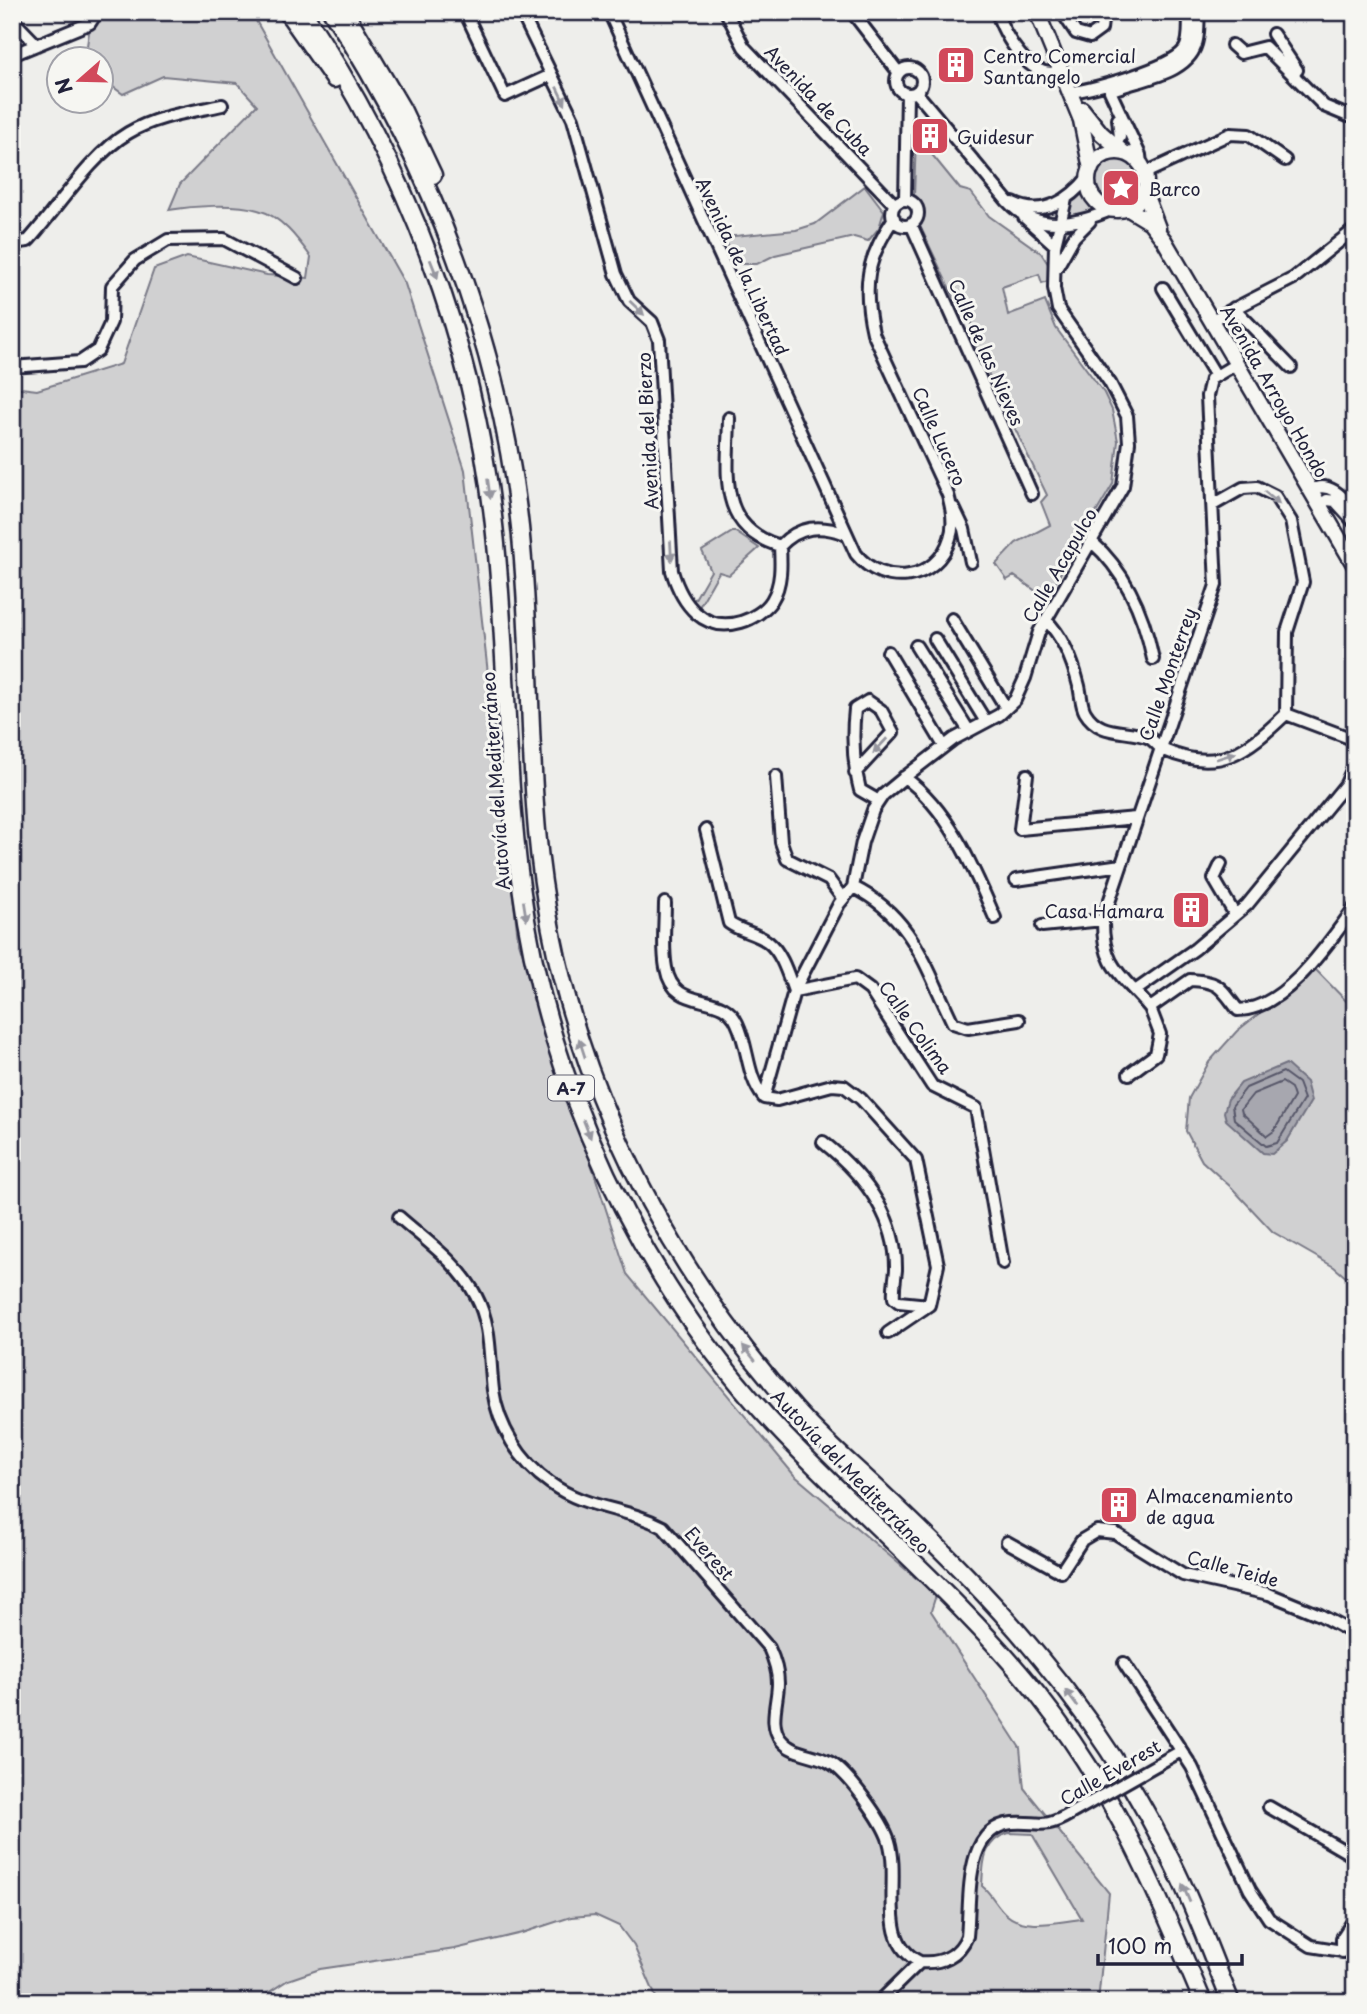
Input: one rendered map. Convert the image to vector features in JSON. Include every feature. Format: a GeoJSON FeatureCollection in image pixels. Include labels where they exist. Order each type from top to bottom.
{"type":"FeatureCollection","features":[{"type":"Feature","properties":{"kind":"highway"},"geometry":{"type":"LineString","coordinates":[[288,12],[334,79],[419,232]]}},
{"type":"Feature","properties":{"kind":"highway","name":"Autovía del Mediterráneo"},"geometry":{"type":"LineString","coordinates":[[303,12],[360,107],[419,232],[444,291],[460,346],[485,457],[502,611],[513,814],[531,951],[566,1076],[590,1136],[639,1241],[695,1328],[781,1432],[1007,1659],[1086,1760],[1120,1816],[1150,1874],[1203,2002]]}},
{"type":"Feature","properties":{"kind":"highway","name":"Autovía del Mediterráneo"},"geometry":{"type":"LineString","coordinates":[[332,12],[362,60],[418,166],[443,222],[477,318],[511,460],[520,527],[528,634],[533,775],[544,890],[561,972],[579,1038],[610,1121],[661,1224],[727,1325],[797,1412],[911,1520],[1005,1616],[1045,1663],[1112,1756],[1141,1802],[1177,1870],[1231,2002]]}},
{"type":"Feature","properties":{"kind":"highway"},"geometry":{"type":"LineString","coordinates":[[345,12],[402,109],[429,166],[457,238],[477,318]]}},
{"type":"Feature","properties":{"kind":"main road"},"geometry":{"type":"LineString","coordinates":[[1037,12],[1071,92],[1101,133],[1117,150],[1143,169],[1144,191],[1138,201],[1120,209],[1094,198],[1088,145],[1071,92]]}},
{"type":"Feature","properties":{"kind":"main road"},"geometry":{"type":"LineString","coordinates":[[1090,173],[1102,156],[1117,150]]}},
{"type":"Feature","properties":{"kind":"main road","name":"Avenida Arroyo Hondo"},"geometry":{"type":"LineString","coordinates":[[1144,191],[1161,235]]}},
{"type":"Feature","properties":{"kind":"main road","name":"Avenida Arroyo Hondo"},"geometry":{"type":"LineString","coordinates":[[1120,209],[1150,222],[1161,235],[1355,566]]}},
{"type":"Feature","properties":{"kind":"street"},"geometry":{"type":"LineString","coordinates":[[12,55],[90,23],[97,12]]}},
{"type":"Feature","properties":{"kind":"street"},"geometry":{"type":"LineString","coordinates":[[466,12],[505,96],[551,75]]}},
{"type":"Feature","properties":{"kind":"street","name":"Avenida del Bierzo"},"geometry":{"type":"LineString","coordinates":[[522,12],[573,119],[616,274],[629,301],[652,322],[659,340],[672,571],[678,591],[702,620],[715,625],[745,621],[771,601],[781,567],[779,547]]}},
{"type":"Feature","properties":{"kind":"street","name":"Avenida de la Libertad"},"geometry":{"type":"LineString","coordinates":[[609,12],[846,534]]}},
{"type":"Feature","properties":{"kind":"street","name":"Avenida de Cuba"},"geometry":{"type":"LineString","coordinates":[[726,12],[744,47],[900,202]]}},
{"type":"Feature","properties":{"kind":"street"},"geometry":{"type":"LineString","coordinates":[[852,12],[899,72],[897,88],[912,93],[1002,193],[1055,245]]}},
{"type":"Feature","properties":{"kind":"street"},"geometry":{"type":"LineString","coordinates":[[997,12],[1009,38],[1025,59],[1040,71],[1060,71]]}},
{"type":"Feature","properties":{"kind":"street"},"geometry":{"type":"LineString","coordinates":[[1062,12],[1076,33],[1090,37],[1101,29],[1103,12]]}},
{"type":"Feature","properties":{"kind":"street"},"geometry":{"type":"LineString","coordinates":[[1071,92],[1102,88],[1167,63],[1185,50],[1189,12]]}},
{"type":"Feature","properties":{"kind":"street"},"geometry":{"type":"LineString","coordinates":[[1199,12],[1197,43],[1186,59],[1168,71],[1121,87],[1110,94],[1140,155],[1143,169],[1230,134],[1249,135],[1285,160]]}},
{"type":"Feature","properties":{"kind":"street"},"geometry":{"type":"LineString","coordinates":[[12,19],[37,45]]}},
{"type":"Feature","properties":{"kind":"street"},"geometry":{"type":"LineString","coordinates":[[1273,34],[1284,55],[1324,106]]}},
{"type":"Feature","properties":{"kind":"street"},"geometry":{"type":"LineString","coordinates":[[1232,45],[1241,53],[1265,47],[1324,106],[1348,116],[1355,113]]}},
{"type":"Feature","properties":{"kind":"street"},"geometry":{"type":"LineString","coordinates":[[899,72],[908,68],[918,71],[922,82],[912,93],[900,202],[894,218],[902,225],[911,224],[917,218],[918,209],[913,202],[900,202]]}},
{"type":"Feature","properties":{"kind":"street"},"geometry":{"type":"LineString","coordinates":[[1102,88],[1121,126],[1117,150]]}},
{"type":"Feature","properties":{"kind":"street"},"geometry":{"type":"LineString","coordinates":[[12,243],[28,241],[102,153],[128,133],[160,118],[222,105]]}},
{"type":"Feature","properties":{"kind":"street"},"geometry":{"type":"LineString","coordinates":[[1002,193],[1015,204],[1030,209],[1045,208],[1066,199],[1090,173]]}},
{"type":"Feature","properties":{"kind":"street","name":"Calle Acapulco"},"geometry":{"type":"LineString","coordinates":[[764,1098],[794,991],[843,899],[853,887],[862,842],[879,801],[904,777],[944,746],[986,722],[1015,699],[1025,678],[1039,632],[1123,486],[1129,442],[1127,416],[1110,383],[1058,309],[1054,288],[1055,245],[1066,199]]}},
{"type":"Feature","properties":{"kind":"street"},"geometry":{"type":"LineString","coordinates":[[1023,214],[1059,223],[1091,220],[1120,209]]}},
{"type":"Feature","properties":{"kind":"street","name":"Calle Lucero"},"geometry":{"type":"LineString","coordinates":[[846,534],[866,566],[893,578],[919,573],[939,559],[951,536],[953,522],[948,495],[873,333],[870,317],[869,281],[872,252],[894,218]]}},
{"type":"Feature","properties":{"kind":"street"},"geometry":{"type":"LineString","coordinates":[[1056,270],[1074,237],[1091,220]]}},
{"type":"Feature","properties":{"kind":"street","name":"Calle de las Nieves"},"geometry":{"type":"LineString","coordinates":[[911,224],[1032,494]]}},
{"type":"Feature","properties":{"kind":"street"},"geometry":{"type":"LineString","coordinates":[[1212,320],[1294,278],[1355,229]]}},
{"type":"Feature","properties":{"kind":"street"},"geometry":{"type":"LineString","coordinates":[[12,367],[80,362],[98,350],[111,322],[112,286],[135,261],[168,240],[223,239],[297,278]]}},
{"type":"Feature","properties":{"kind":"street"},"geometry":{"type":"LineString","coordinates":[[1163,288],[1216,376],[1236,364]]}},
{"type":"Feature","properties":{"kind":"street"},"geometry":{"type":"LineString","coordinates":[[1234,308],[1291,367]]}},
{"type":"Feature","properties":{"kind":"street","name":"Calle Monterrey"},"geometry":{"type":"LineString","coordinates":[[1150,1008],[1109,964],[1102,944],[1102,920],[1216,585],[1207,396],[1211,379],[1216,376]]}},
{"type":"Feature","properties":{"kind":"street"},"geometry":{"type":"LineString","coordinates":[[729,418],[730,494],[736,518],[760,540],[779,547],[796,531],[831,528],[846,534]]}},
{"type":"Feature","properties":{"kind":"street"},"geometry":{"type":"LineString","coordinates":[[1310,491],[1317,486],[1328,487],[1355,511]]}},
{"type":"Feature","properties":{"kind":"street"},"geometry":{"type":"LineString","coordinates":[[1046,620],[1055,628],[1073,661],[1084,711],[1096,724],[1108,731],[1150,738],[1161,749],[1202,763],[1228,757],[1256,743],[1286,714],[1287,632],[1303,582],[1291,521],[1275,496],[1257,487],[1244,488],[1213,505]]}},
{"type":"Feature","properties":{"kind":"street"},"geometry":{"type":"LineString","coordinates":[[948,495],[964,529],[971,562]]}},
{"type":"Feature","properties":{"kind":"street"},"geometry":{"type":"LineString","coordinates":[[1319,506],[1327,500],[1335,501],[1355,523]]}},
{"type":"Feature","properties":{"kind":"street"},"geometry":{"type":"LineString","coordinates":[[1092,542],[1110,558],[1125,583],[1146,628],[1153,659]]}},
{"type":"Feature","properties":{"kind":"street"},"geometry":{"type":"LineString","coordinates":[[952,620],[1006,708]]}},
{"type":"Feature","properties":{"kind":"street"},"geometry":{"type":"LineString","coordinates":[[935,639],[986,722]]}},
{"type":"Feature","properties":{"kind":"street"},"geometry":{"type":"LineString","coordinates":[[916,646],[969,731]]}},
{"type":"Feature","properties":{"kind":"street"},"geometry":{"type":"LineString","coordinates":[[888,652],[944,746]]}},
{"type":"Feature","properties":{"kind":"street"},"geometry":{"type":"LineString","coordinates":[[855,773],[893,732],[881,710],[868,701],[859,703],[855,709],[852,732],[855,773],[860,790],[879,801]]}},
{"type":"Feature","properties":{"kind":"street"},"geometry":{"type":"LineString","coordinates":[[1286,714],[1355,740]]}},
{"type":"Feature","properties":{"kind":"street"},"geometry":{"type":"LineString","coordinates":[[1135,991],[1195,949],[1234,913],[1247,905],[1346,784],[1355,763]]}},
{"type":"Feature","properties":{"kind":"street"},"geometry":{"type":"LineString","coordinates":[[1027,775],[1020,829],[1136,818]]}},
{"type":"Feature","properties":{"kind":"street"},"geometry":{"type":"LineString","coordinates":[[776,776],[781,842],[787,859],[829,880],[843,899]]}},
{"type":"Feature","properties":{"kind":"street"},"geometry":{"type":"LineString","coordinates":[[904,777],[920,788],[936,808],[980,883],[995,918]]}},
{"type":"Feature","properties":{"kind":"street"},"geometry":{"type":"LineString","coordinates":[[706,830],[729,923],[740,931],[769,942],[782,960],[794,991]]}},
{"type":"Feature","properties":{"kind":"street"},"geometry":{"type":"LineString","coordinates":[[1221,864],[1214,879],[1234,913]]}},
{"type":"Feature","properties":{"kind":"street"},"geometry":{"type":"LineString","coordinates":[[1016,880],[1121,865]]}},
{"type":"Feature","properties":{"kind":"street"},"geometry":{"type":"LineString","coordinates":[[853,887],[887,906],[904,924],[953,1023],[968,1028],[1019,1020]]}},
{"type":"Feature","properties":{"kind":"street"},"geometry":{"type":"LineString","coordinates":[[665,903],[666,968],[672,985],[683,997],[718,1004],[737,1022],[752,1082],[764,1098],[777,1100],[832,1085],[844,1086],[861,1099],[916,1160],[938,1265],[929,1305],[888,1333]]}},
{"type":"Feature","properties":{"kind":"street"},"geometry":{"type":"LineString","coordinates":[[1129,1074],[1156,1054],[1160,1034],[1150,1008],[1190,980],[1214,983],[1225,990],[1238,1010],[1258,1006],[1300,977],[1322,954],[1355,907]]}},
{"type":"Feature","properties":{"kind":"street"},"geometry":{"type":"LineString","coordinates":[[1042,926],[1102,920]]}},
{"type":"Feature","properties":{"kind":"street","name":"Calle Colima"},"geometry":{"type":"LineString","coordinates":[[794,991],[855,979],[870,990],[885,1009],[911,1056],[932,1086],[975,1108],[1003,1263]]}},
{"type":"Feature","properties":{"kind":"street"},"geometry":{"type":"LineString","coordinates":[[823,1142],[848,1162],[882,1209],[891,1232],[896,1270],[894,1297],[899,1302],[929,1305]]}},
{"type":"Feature","properties":{"kind":"street","name":"Everest"},"geometry":{"type":"LineString","coordinates":[[399,1217],[448,1259],[465,1277],[477,1296],[491,1343],[497,1410],[516,1448],[531,1467],[575,1498],[602,1509],[648,1519],[663,1527],[769,1647],[776,1666],[778,1683],[774,1721],[780,1739],[794,1750],[828,1761],[841,1770],[883,1827],[890,1842],[895,1883],[894,1934],[908,1956],[920,1962]]}},
{"type":"Feature","properties":{"kind":"street","name":"Calle Teide"},"geometry":{"type":"LineString","coordinates":[[1007,1542],[1061,1572],[1082,1540],[1097,1531],[1115,1533],[1183,1575],[1269,1594],[1320,1615],[1355,1634]]}},
{"type":"Feature","properties":{"kind":"street"},"geometry":{"type":"LineString","coordinates":[[1124,1663],[1181,1751],[1214,1809],[1250,1890],[1269,1919],[1311,1946],[1355,1953]]}},
{"type":"Feature","properties":{"kind":"street","name":"Calle Everest"},"geometry":{"type":"LineString","coordinates":[[920,1962],[932,1964],[953,1956],[963,1946],[967,1936],[976,1853],[985,1837],[1001,1825],[1048,1825],[1181,1751]]}},
{"type":"Feature","properties":{"kind":"street"},"geometry":{"type":"LineString","coordinates":[[1269,1807],[1355,1857]]}},
{"type":"Feature","properties":{"kind":"street"},"geometry":{"type":"LineString","coordinates":[[1342,1952],[1342,1938],[1355,1918]]}},
{"type":"Feature","properties":{"kind":"street"},"geometry":{"type":"LineString","coordinates":[[879,2002],[920,1962]]}},
{"type":"Feature","properties":{"kind":"shaded area"},"geometry":{"type":"Polygon","coordinates":[[[92,12],[251,12],[405,284],[465,470],[518,939],[627,1274],[794,1475],[936,1595],[931,1611],[1020,1748],[1024,1788],[1109,1893],[1098,2002],[658,2002],[634,1946],[619,1926],[595,1915],[571,1917],[522,1933],[455,1949],[320,1969],[288,1980],[254,2002],[12,2002],[12,387],[37,390],[121,364],[154,269],[187,257],[267,275],[308,278],[311,257],[281,223],[258,210],[201,206],[169,210],[180,184],[257,105],[237,83],[163,76],[123,94],[116,89],[116,46],[87,46],[92,12]],[[1009,1833],[1000,1836],[989,1847],[984,1861],[982,1886],[1003,1912],[1015,1920],[1033,1924],[1082,1919],[1032,1834],[1009,1833]]]}},
{"type":"Feature","properties":{"kind":"shaded area"},"geometry":{"type":"Polygon","coordinates":[[[916,135],[960,189],[971,192],[989,216],[1041,253],[1050,267],[1051,280],[1042,283],[1039,274],[1002,287],[1008,315],[1045,301],[1056,328],[1104,393],[1112,410],[1118,441],[1113,484],[1046,598],[1014,576],[1007,580],[996,564],[1016,543],[1050,525],[1041,502],[1047,495],[976,348],[968,308],[956,302],[919,224],[922,209],[914,197],[916,135]]]}},
{"type":"Feature","properties":{"kind":"shaded area"},"geometry":{"type":"Polygon","coordinates":[[[1117,160],[1132,166],[1138,181],[1132,196],[1117,202],[1102,196],[1096,181],[1102,166],[1117,160]]]}},
{"type":"Feature","properties":{"kind":"shaded area"},"geometry":{"type":"Polygon","coordinates":[[[865,186],[884,211],[879,228],[868,241],[854,237],[775,255],[757,264],[736,264],[724,237],[796,230],[815,224],[865,186]]]}},
{"type":"Feature","properties":{"kind":"shaded area"},"geometry":{"type":"Polygon","coordinates":[[[1083,191],[1088,204],[1098,211],[1064,219],[1070,204],[1083,191]]]}},
{"type":"Feature","properties":{"kind":"shaded area"},"geometry":{"type":"Polygon","coordinates":[[[734,531],[759,548],[729,575],[719,572],[698,609],[692,604],[711,571],[702,551],[734,531]]]}},
{"type":"Feature","properties":{"kind":"shaded area"},"geometry":{"type":"Polygon","coordinates":[[[1315,969],[1355,1010],[1355,1285],[1334,1267],[1273,1232],[1232,1188],[1202,1161],[1186,1131],[1189,1098],[1209,1062],[1237,1031],[1315,969]]]}},
{"type":"Feature","properties":{"kind":"water"},"geometry":{"type":"Polygon","coordinates":[[[1286,1064],[1306,1082],[1311,1101],[1287,1141],[1272,1154],[1263,1153],[1226,1120],[1224,1112],[1228,1099],[1241,1083],[1286,1064]]]}},
{"type":"Feature","properties":{"kind":"place","name":"Centro Comercial Santangelo"},"geometry":{"type":"Point","coordinates":[956,65]}},
{"type":"Feature","properties":{"kind":"place","name":"Guidesur"},"geometry":{"type":"Point","coordinates":[930,136]}},
{"type":"Feature","properties":{"kind":"place","name":"Barco"},"geometry":{"type":"Point","coordinates":[1121,188]}},
{"type":"Feature","properties":{"kind":"place","name":"Casa Hamara"},"geometry":{"type":"Point","coordinates":[1191,910]}},
{"type":"Feature","properties":{"kind":"place","name":"Almacenamiento de agua"},"geometry":{"type":"Point","coordinates":[1119,1505]}}]}
